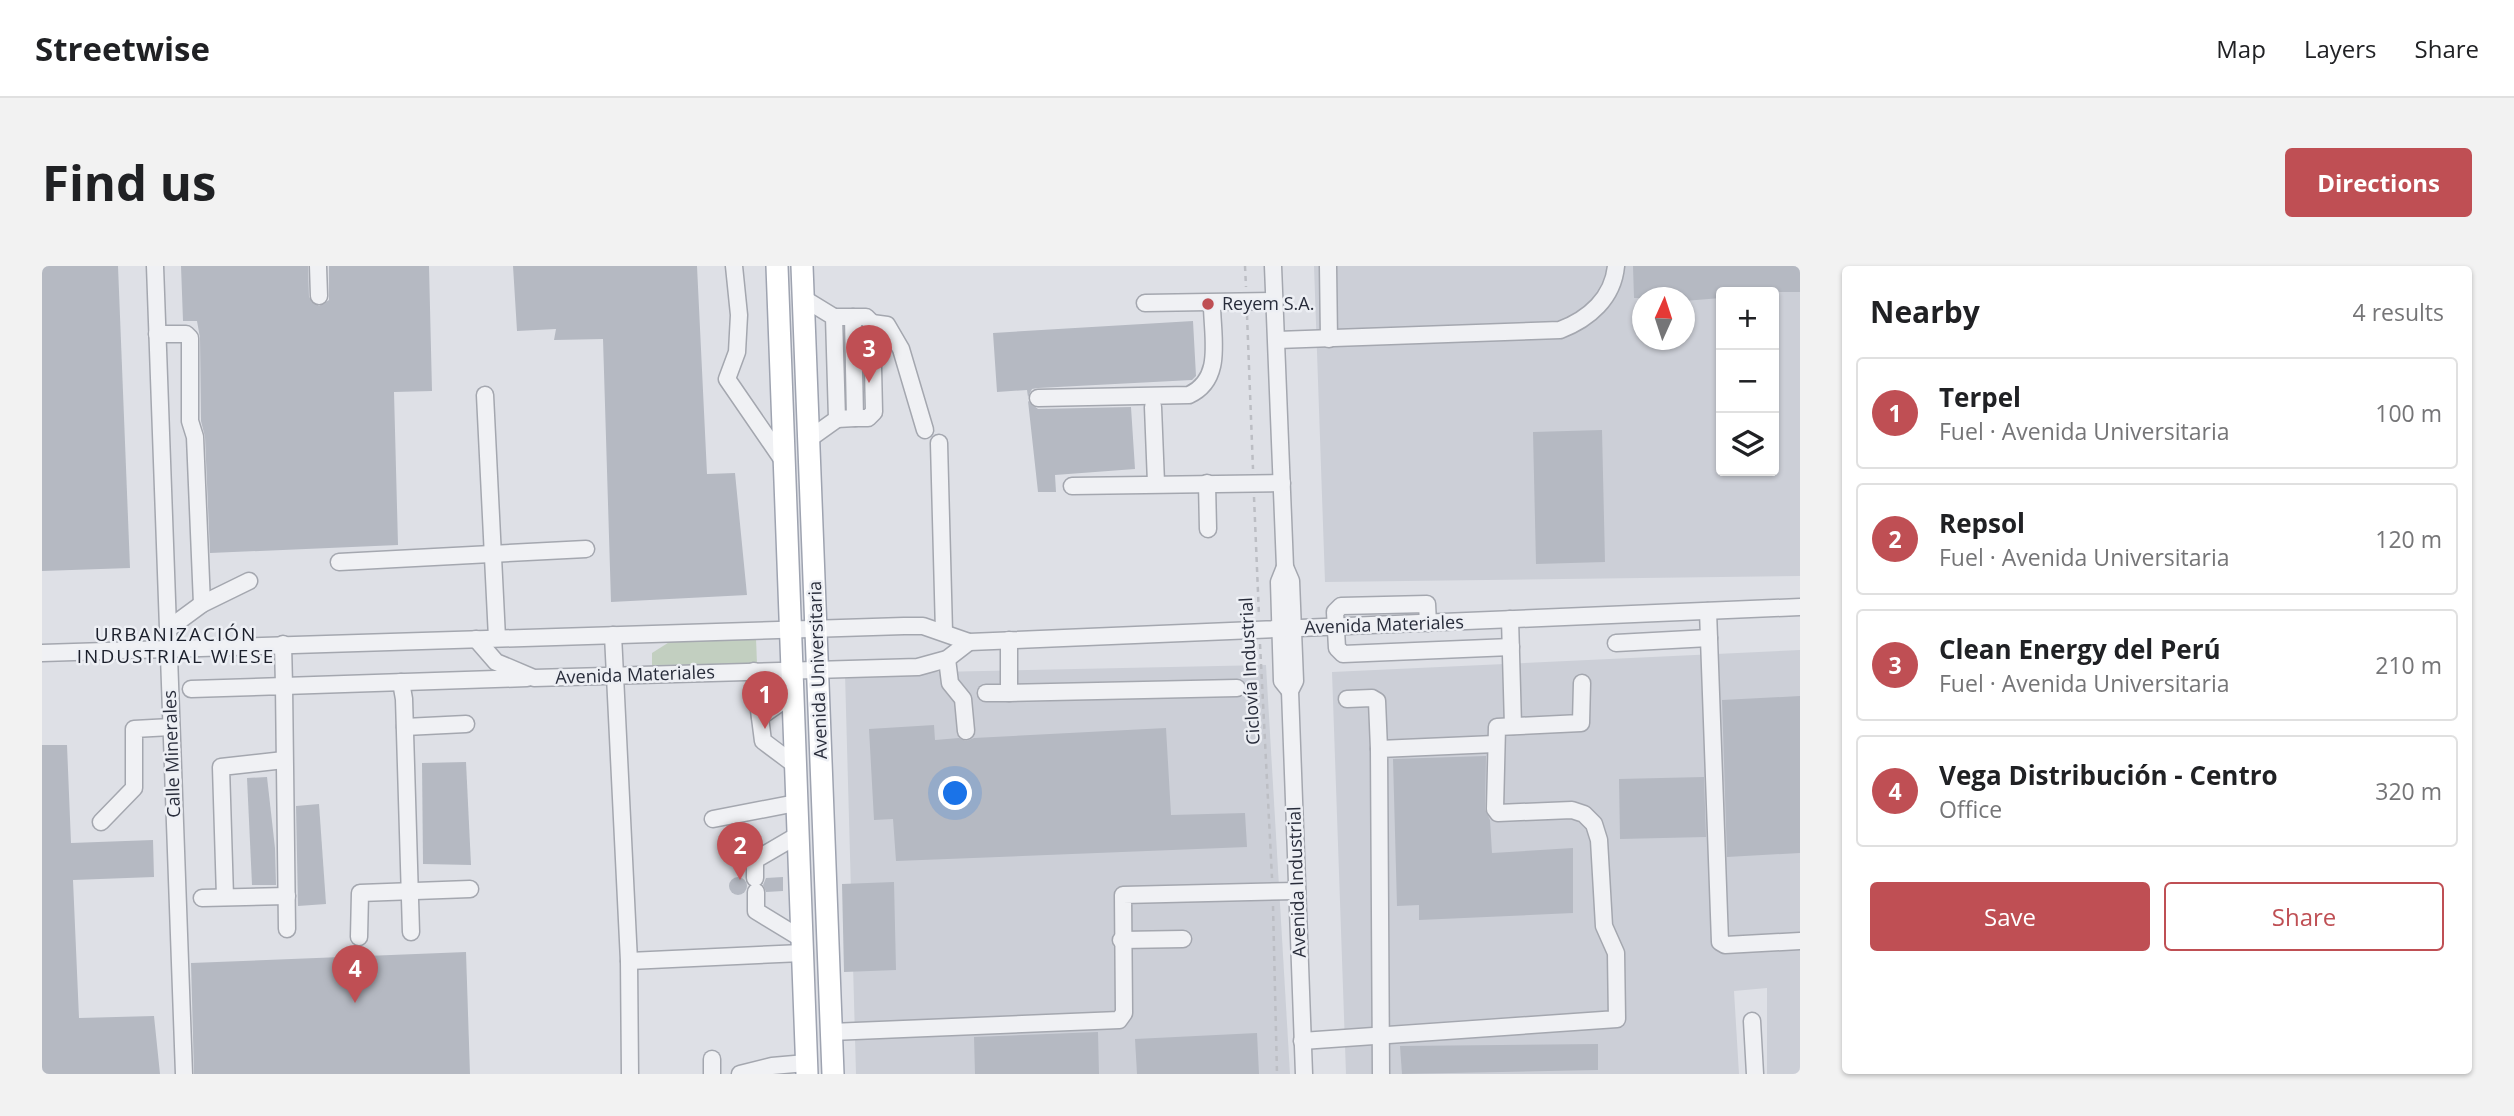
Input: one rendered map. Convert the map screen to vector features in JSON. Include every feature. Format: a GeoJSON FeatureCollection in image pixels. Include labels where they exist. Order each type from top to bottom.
{"type":"FeatureCollection","features":[{"type":"Feature","properties":{"kind":"main road","name":"Avenida Universitaria"},"geometry":{"type":"LineString","coordinates":[[777,266],[807,1068]]}},
{"type":"Feature","properties":{"kind":"main road","name":"Avenida Universitaria"},"geometry":{"type":"LineString","coordinates":[[802,266],[833,1074]]}},
{"type":"Feature","properties":{"kind":"main road"},"geometry":{"type":"LineString","coordinates":[[783,439],[809,439]]}},
{"type":"Feature","properties":{"kind":"main road"},"geometry":{"type":"LineString","coordinates":[[806,1041],[831,1036]]}},
{"type":"Feature","properties":{"kind":"street","name":"Calle Minerales"},"geometry":{"type":"LineString","coordinates":[[155,266],[184,1074]]}},
{"type":"Feature","properties":{"kind":"street"},"geometry":{"type":"LineString","coordinates":[[318,266],[319,296]]}},
{"type":"Feature","properties":{"kind":"street"},"geometry":{"type":"LineString","coordinates":[[734,266],[738,315],[737,352],[727,379],[784,462]]}},
{"type":"Feature","properties":{"kind":"street","name":"Avenida Industrial"},"geometry":{"type":"LineString","coordinates":[[1273,266],[1285,567],[1291,581],[1287,629],[1295,681],[1290,691],[1304,1074]]}},
{"type":"Feature","properties":{"kind":"street"},"geometry":{"type":"LineString","coordinates":[[1328,266],[1329,339]]}},
{"type":"Feature","properties":{"kind":"street"},"geometry":{"type":"LineString","coordinates":[[1277,340],[1560,330],[1583,322],[1593,311],[1614,286],[1616,266]]}},
{"type":"Feature","properties":{"kind":"street"},"geometry":{"type":"LineString","coordinates":[[803,298],[834,317],[866,317],[872,323],[887,325],[901,349],[925,430]]}},
{"type":"Feature","properties":{"kind":"street"},"geometry":{"type":"LineString","coordinates":[[1145,303],[1275,301]]}},
{"type":"Feature","properties":{"kind":"street"},"geometry":{"type":"LineString","coordinates":[[1038,398],[1189,395],[1201,389],[1213,369],[1212,304]]}},
{"type":"Feature","properties":{"kind":"street"},"geometry":{"type":"LineString","coordinates":[[834,317],[837,419]]}},
{"type":"Feature","properties":{"kind":"street"},"geometry":{"type":"LineString","coordinates":[[853,317],[855,418]]}},
{"type":"Feature","properties":{"kind":"street"},"geometry":{"type":"LineString","coordinates":[[809,439],[837,419],[868,418],[874,412],[872,323]]}},
{"type":"Feature","properties":{"kind":"street"},"geometry":{"type":"LineString","coordinates":[[157,334],[186,334],[190,338],[190,421],[195,437],[202,604]]}},
{"type":"Feature","properties":{"kind":"street"},"geometry":{"type":"LineString","coordinates":[[485,395],[497,638]]}},
{"type":"Feature","properties":{"kind":"street"},"geometry":{"type":"LineString","coordinates":[[1153,407],[1156,484]]}},
{"type":"Feature","properties":{"kind":"street"},"geometry":{"type":"LineString","coordinates":[[939,443],[944,632]]}},
{"type":"Feature","properties":{"kind":"street"},"geometry":{"type":"LineString","coordinates":[[1208,483],[1208,529]]}},
{"type":"Feature","properties":{"kind":"street"},"geometry":{"type":"LineString","coordinates":[[1072,486],[1282,483]]}},
{"type":"Feature","properties":{"kind":"street"},"geometry":{"type":"LineString","coordinates":[[339,562],[586,549]]}},
{"type":"Feature","properties":{"kind":"street"},"geometry":{"type":"LineString","coordinates":[[168,629],[202,604],[249,581]]}},
{"type":"Feature","properties":{"kind":"street"},"geometry":{"type":"LineString","coordinates":[[1429,623],[1427,604],[1337,608],[1334,627],[1336,648],[1343,654],[1510,647]]}},
{"type":"Feature","properties":{"kind":"street"},"geometry":{"type":"LineString","coordinates":[[1368,606],[1369,625]]}},
{"type":"Feature","properties":{"kind":"street","name":"Avenida Materiales"},"geometry":{"type":"LineString","coordinates":[[42,653],[904,625],[944,632],[968,642],[1800,607]]}},
{"type":"Feature","properties":{"kind":"street"},"geometry":{"type":"LineString","coordinates":[[1708,611],[1720,942],[1725,945],[1800,940]]}},
{"type":"Feature","properties":{"kind":"street"},"geometry":{"type":"LineString","coordinates":[[1510,620],[1513,726]]}},
{"type":"Feature","properties":{"kind":"street"},"geometry":{"type":"LineString","coordinates":[[613,635],[629,961],[630,1074]]}},
{"type":"Feature","properties":{"kind":"street"},"geometry":{"type":"LineString","coordinates":[[1616,643],[1709,638]]}},
{"type":"Feature","properties":{"kind":"street","name":"Avenida Materiales"},"geometry":{"type":"LineString","coordinates":[[476,639],[496,662],[534,678],[918,667],[947,660],[968,642]]}},
{"type":"Feature","properties":{"kind":"street"},"geometry":{"type":"LineString","coordinates":[[1009,640],[1009,693]]}},
{"type":"Feature","properties":{"kind":"street"},"geometry":{"type":"LineString","coordinates":[[283,644],[287,929]]}},
{"type":"Feature","properties":{"kind":"street"},"geometry":{"type":"LineString","coordinates":[[947,660],[950,683],[962,699],[966,731]]}},
{"type":"Feature","properties":{"kind":"street"},"geometry":{"type":"LineString","coordinates":[[754,671],[763,741],[795,765]]}},
{"type":"Feature","properties":{"kind":"street"},"geometry":{"type":"LineString","coordinates":[[191,689],[534,678]]}},
{"type":"Feature","properties":{"kind":"street"},"geometry":{"type":"LineString","coordinates":[[401,682],[405,727],[411,932]]}},
{"type":"Feature","properties":{"kind":"street"},"geometry":{"type":"LineString","coordinates":[[1302,1041],[1613,1021],[1619,1015],[1616,953],[1604,926],[1599,840],[1594,824],[1584,814],[1572,810],[1496,812],[1497,727],[1581,723],[1582,683]]}},
{"type":"Feature","properties":{"kind":"street"},"geometry":{"type":"LineString","coordinates":[[986,694],[1237,688]]}},
{"type":"Feature","properties":{"kind":"street"},"geometry":{"type":"LineString","coordinates":[[760,717],[793,694]]}},
{"type":"Feature","properties":{"kind":"street"},"geometry":{"type":"LineString","coordinates":[[1347,699],[1372,698],[1377,702],[1381,1074]]}},
{"type":"Feature","properties":{"kind":"street"},"geometry":{"type":"LineString","coordinates":[[405,727],[466,723]]}},
{"type":"Feature","properties":{"kind":"street"},"geometry":{"type":"LineString","coordinates":[[101,822],[134,788],[134,730],[171,727]]}},
{"type":"Feature","properties":{"kind":"street"},"geometry":{"type":"LineString","coordinates":[[1379,749],[1495,744]]}},
{"type":"Feature","properties":{"kind":"street"},"geometry":{"type":"LineString","coordinates":[[225,897],[221,767],[284,760]]}},
{"type":"Feature","properties":{"kind":"street"},"geometry":{"type":"LineString","coordinates":[[713,819],[796,803]]}},
{"type":"Feature","properties":{"kind":"street"},"geometry":{"type":"LineString","coordinates":[[798,835],[755,860],[756,911],[802,946]]}},
{"type":"Feature","properties":{"kind":"street"},"geometry":{"type":"LineString","coordinates":[[359,937],[360,893],[470,890]]}},
{"type":"Feature","properties":{"kind":"street"},"geometry":{"type":"LineString","coordinates":[[831,1036],[1119,1020],[1124,1013],[1121,898],[1126,893],[1297,891]]}},
{"type":"Feature","properties":{"kind":"street"},"geometry":{"type":"LineString","coordinates":[[202,898],[287,896]]}},
{"type":"Feature","properties":{"kind":"street"},"geometry":{"type":"LineString","coordinates":[[1121,940],[1183,939]]}},
{"type":"Feature","properties":{"kind":"street"},"geometry":{"type":"LineString","coordinates":[[629,961],[802,946]]}},
{"type":"Feature","properties":{"kind":"street"},"geometry":{"type":"LineString","coordinates":[[1752,1021],[1755,1074]]}},
{"type":"Feature","properties":{"kind":"street"},"geometry":{"type":"LineString","coordinates":[[740,1074],[772,1066],[807,1068]]}},
{"type":"Feature","properties":{"kind":"path","name":"Ciclovía Industrial"},"geometry":{"type":"LineString","coordinates":[[1245,266],[1272,891],[1277,1074]]}},
{"type":"Feature","properties":{"kind":"shaded area"},"geometry":{"type":"Polygon","coordinates":[[[1314,266],[1800,266],[1800,576],[1325,582],[1314,266]]]}},
{"type":"Feature","properties":{"kind":"shaded area"},"geometry":{"type":"Polygon","coordinates":[[[1800,650],[1800,1074],[1767,1074],[1767,988],[1734,991],[1739,1074],[1346,1074],[1332,672],[1800,650]]]}},
{"type":"Feature","properties":{"kind":"shaded area"},"geometry":{"type":"Polygon","coordinates":[[[1266,665],[1290,1074],[856,1074],[845,674],[1266,665]]]}},
{"type":"Feature","properties":{"kind":"green space"},"geometry":{"type":"Polygon","coordinates":[[[756,638],[757,664],[652,665],[652,653],[671,641],[756,638]]]}},
{"type":"Feature","properties":{"kind":"building"},"geometry":{"type":"Polygon","coordinates":[[[42,266],[118,266],[130,568],[42,571],[42,266]]]}},
{"type":"Feature","properties":{"kind":"building"},"geometry":{"type":"Polygon","coordinates":[[[181,266],[308,266],[309,297],[319,306],[329,300],[329,266],[429,266],[432,391],[394,392],[398,545],[210,553],[205,437],[201,421],[200,338],[197,321],[183,321],[181,266]]]}},
{"type":"Feature","properties":{"kind":"building"},"geometry":{"type":"Polygon","coordinates":[[[513,266],[697,266],[707,474],[735,473],[747,595],[611,602],[603,339],[554,340],[556,329],[517,331],[513,266]]]}},
{"type":"Feature","properties":{"kind":"building"},"geometry":{"type":"Polygon","coordinates":[[[1633,266],[1800,266],[1800,292],[1779,292],[1779,287],[1716,287],[1716,298],[1695,300],[1695,287],[1634,287],[1633,266]]]}},
{"type":"Feature","properties":{"kind":"building"},"geometry":{"type":"Polygon","coordinates":[[[1193,321],[1196,376],[1192,380],[1038,388],[1032,389],[1028,397],[1027,390],[997,392],[993,333],[1193,321]]]}},
{"type":"Feature","properties":{"kind":"building"},"geometry":{"type":"Polygon","coordinates":[[[1028,401],[1038,409],[1131,407],[1135,469],[1055,475],[1056,492],[1038,492],[1028,401]]]}},
{"type":"Feature","properties":{"kind":"building"},"geometry":{"type":"Polygon","coordinates":[[[1602,430],[1605,562],[1536,564],[1533,432],[1602,430]]]}},
{"type":"Feature","properties":{"kind":"building"},"geometry":{"type":"Polygon","coordinates":[[[1800,696],[1800,853],[1727,857],[1722,700],[1800,696]]]}},
{"type":"Feature","properties":{"kind":"building"},"geometry":{"type":"Polygon","coordinates":[[[934,725],[935,740],[959,738],[966,741],[974,738],[1166,728],[1171,815],[1245,813],[1247,847],[896,861],[893,819],[874,820],[869,729],[934,725]]]}},
{"type":"Feature","properties":{"kind":"building"},"geometry":{"type":"Polygon","coordinates":[[[42,745],[67,745],[71,843],[153,840],[154,877],[73,880],[79,1018],[154,1016],[160,1074],[42,1074],[42,745]]]}},
{"type":"Feature","properties":{"kind":"building"},"geometry":{"type":"Polygon","coordinates":[[[1486,756],[1485,809],[1490,820],[1492,853],[1573,848],[1573,913],[1419,920],[1419,905],[1397,906],[1393,759],[1486,756]]]}},
{"type":"Feature","properties":{"kind":"building"},"geometry":{"type":"Polygon","coordinates":[[[466,762],[471,865],[423,864],[422,763],[466,762]]]}},
{"type":"Feature","properties":{"kind":"building"},"geometry":{"type":"Polygon","coordinates":[[[267,777],[276,885],[252,885],[247,778],[267,777]]]}},
{"type":"Feature","properties":{"kind":"building"},"geometry":{"type":"Polygon","coordinates":[[[1704,777],[1706,837],[1620,839],[1619,779],[1704,777]]]}},
{"type":"Feature","properties":{"kind":"building"},"geometry":{"type":"Polygon","coordinates":[[[319,804],[326,904],[298,906],[296,806],[319,804]]]}},
{"type":"Feature","properties":{"kind":"building"},"geometry":{"type":"Polygon","coordinates":[[[738,877],[744,880],[747,886],[744,892],[738,895],[732,892],[729,886],[732,880],[738,877]]]}},
{"type":"Feature","properties":{"kind":"building"},"geometry":{"type":"Polygon","coordinates":[[[783,877],[783,891],[766,892],[763,885],[766,878],[783,877]]]}},
{"type":"Feature","properties":{"kind":"building"},"geometry":{"type":"Polygon","coordinates":[[[894,882],[896,970],[844,972],[842,884],[894,882]]]}},
{"type":"Feature","properties":{"kind":"building"},"geometry":{"type":"Polygon","coordinates":[[[466,952],[470,1074],[194,1074],[191,963],[466,952]]]}},
{"type":"Feature","properties":{"kind":"building"},"geometry":{"type":"Polygon","coordinates":[[[1098,1032],[1099,1074],[975,1074],[974,1037],[1098,1032]]]}},
{"type":"Feature","properties":{"kind":"building"},"geometry":{"type":"Polygon","coordinates":[[[1257,1033],[1259,1074],[1137,1074],[1135,1039],[1257,1033]]]}},
{"type":"Feature","properties":{"kind":"building"},"geometry":{"type":"Polygon","coordinates":[[[1598,1044],[1598,1070],[1402,1074],[1400,1046],[1598,1044]]]}},
{"type":"Feature","properties":{"kind":"place","name":"Reyem S.A."},"geometry":{"type":"Point","coordinates":[1208,304]}},
{"type":"Feature","properties":{"kind":"place","name":"Clean Energy del Perú"},"geometry":{"type":"Point","coordinates":[869,383]}},
{"type":"Feature","properties":{"kind":"place","name":"Terpel"},"geometry":{"type":"Point","coordinates":[765,729]}},
{"type":"Feature","properties":{"kind":"place","name":"Repsol"},"geometry":{"type":"Point","coordinates":[740,880]}},
{"type":"Feature","properties":{"kind":"place","name":"Vega Distribución - Centro"},"geometry":{"type":"Point","coordinates":[355,1003]}},
{"type":"Feature","properties":{"kind":"district","name":"URBANIZACIÓN INDUSTRIAL WIESE"},"geometry":{"type":"Point","coordinates":[176,645]}}]}
